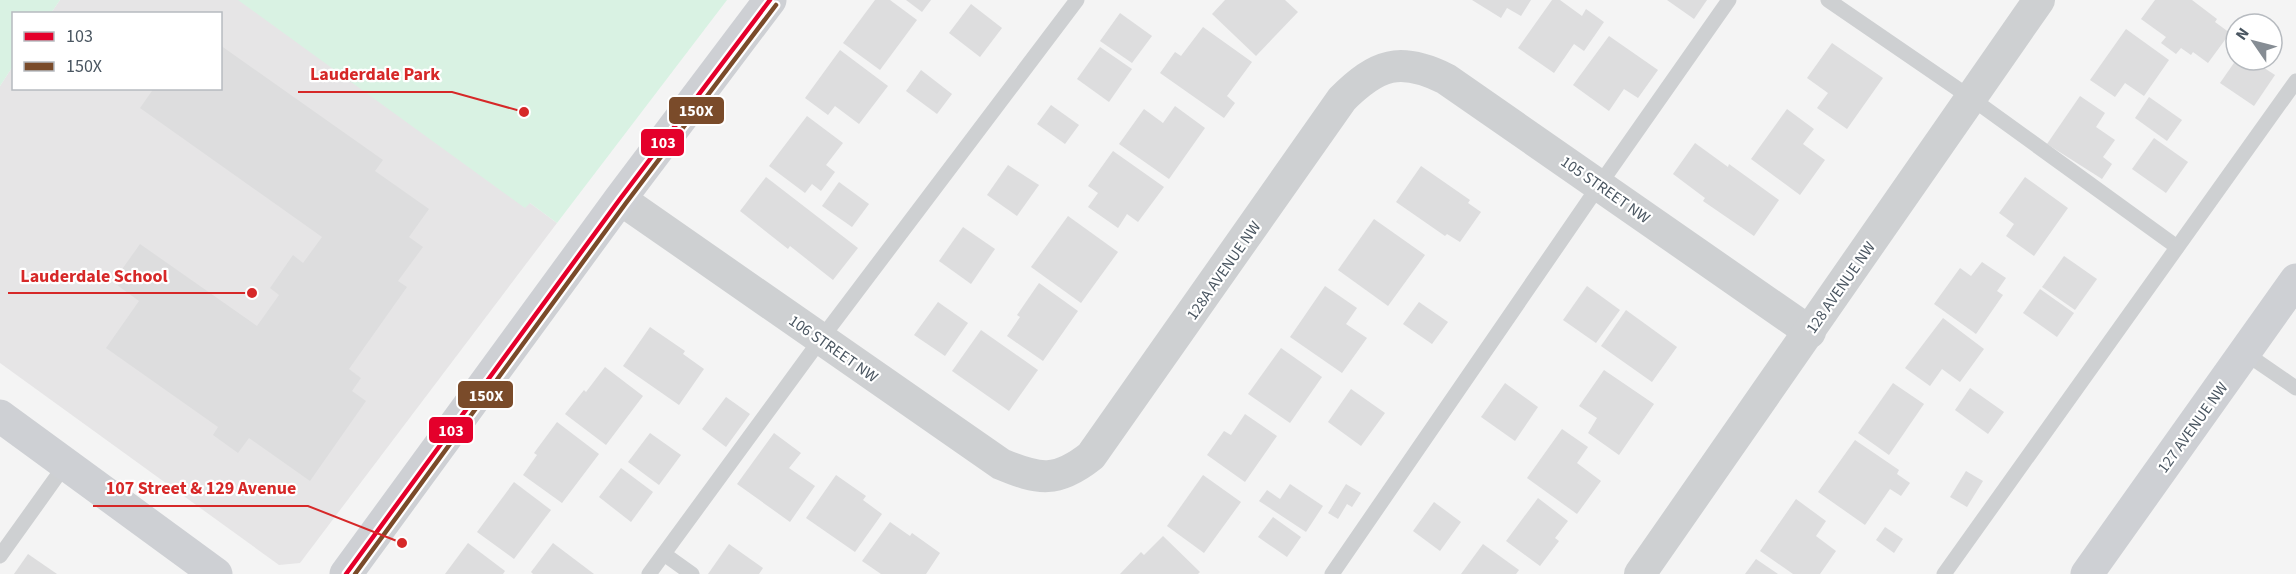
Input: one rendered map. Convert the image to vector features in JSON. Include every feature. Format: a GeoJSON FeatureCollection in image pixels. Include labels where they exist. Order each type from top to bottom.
{"type":"FeatureCollection","features":[{"type":"Feature","properties":{"kind":"street"},"geometry":{"type":"LineString","coordinates":[[346,574],[620,199],[770,0]]}},
{"type":"Feature","properties":{"kind":"street","name":"128 AVENUE NW"},"geometry":{"type":"LineString","coordinates":[[1640,574],[2039,0]]}},
{"type":"Feature","properties":{"kind":"street","name":"105 STREET NW"},"geometry":{"type":"LineString","coordinates":[[1393,66],[1411,66],[1429,70],[1446,80],[1600,184],[1809,332]]}},
{"type":"Feature","properties":{"kind":"street","name":"128A AVENUE NW"},"geometry":{"type":"LineString","coordinates":[[1056,477],[1074,470],[1103,442],[1342,99],[1360,81],[1376,71],[1393,66]]}},
{"type":"Feature","properties":{"kind":"street","name":"106 STREET NW"},"geometry":{"type":"LineString","coordinates":[[620,199],[1001,464],[1038,477],[1056,477]]}},
{"type":"Feature","properties":{"kind":"street","name":"127 AVENUE NW"},"geometry":{"type":"LineString","coordinates":[[2087,574],[2296,280]]}},
{"type":"Feature","properties":{"kind":"street"},"geometry":{"type":"LineString","coordinates":[[0,416],[216,574]]}},
{"type":"Feature","properties":{"kind":"lane"},"geometry":{"type":"LineString","coordinates":[[649,574],[821,339],[1077,0]]}},
{"type":"Feature","properties":{"kind":"lane"},"geometry":{"type":"LineString","coordinates":[[1332,574],[1729,0]]}},
{"type":"Feature","properties":{"kind":"lane"},"geometry":{"type":"LineString","coordinates":[[1828,0],[1971,98],[2176,247]]}},
{"type":"Feature","properties":{"kind":"lane"},"geometry":{"type":"LineString","coordinates":[[1944,574],[2296,81]]}},
{"type":"Feature","properties":{"kind":"lane"},"geometry":{"type":"LineString","coordinates":[[2245,353],[2296,388]]}},
{"type":"Feature","properties":{"kind":"lane"},"geometry":{"type":"LineString","coordinates":[[0,556],[65,465]]}},
{"type":"Feature","properties":{"kind":"lane"},"geometry":{"type":"LineString","coordinates":[[664,554],[692,574]]}},
{"type":"Feature","properties":{"kind":"shaded area"},"geometry":{"type":"Polygon","coordinates":[[[60,0],[255,0],[557,223],[300,563],[279,565],[0,363],[0,86],[12,68],[12,90],[222,90],[222,12],[52,12],[60,0]]]}},
{"type":"Feature","properties":{"kind":"green space"},"geometry":{"type":"Polygon","coordinates":[[[0,0],[60,0],[52,12],[12,12],[12,68],[0,86],[0,0]]]}},
{"type":"Feature","properties":{"kind":"green space"},"geometry":{"type":"Polygon","coordinates":[[[238,0],[727,0],[557,223],[530,203],[525,208],[238,0]]]}},
{"type":"Feature","properties":{"kind":"building"},"geometry":{"type":"Polygon","coordinates":[[[875,0],[890,0],[917,20],[880,70],[843,43],[875,0]]]}},
{"type":"Feature","properties":{"kind":"building"},"geometry":{"type":"Polygon","coordinates":[[[906,0],[931,0],[922,12],[906,0]]]}},
{"type":"Feature","properties":{"kind":"building"},"geometry":{"type":"Polygon","coordinates":[[[1225,0],[1285,0],[1298,12],[1256,56],[1212,14],[1225,0]]]}},
{"type":"Feature","properties":{"kind":"building"},"geometry":{"type":"Polygon","coordinates":[[[1472,0],[1531,0],[1521,16],[1507,8],[1501,18],[1472,0]]]}},
{"type":"Feature","properties":{"kind":"building"},"geometry":{"type":"Polygon","coordinates":[[[1552,0],[1560,0],[1582,16],[1586,9],[1604,22],[1584,51],[1574,44],[1554,73],[1518,48],[1552,0]]]}},
{"type":"Feature","properties":{"kind":"building"},"geometry":{"type":"Polygon","coordinates":[[[1667,0],[1707,0],[1694,19],[1667,0]]]}},
{"type":"Feature","properties":{"kind":"building"},"geometry":{"type":"Polygon","coordinates":[[[2155,0],[2192,0],[2217,19],[2215,22],[2224,29],[2224,41],[2208,63],[2193,52],[2191,55],[2181,48],[2176,54],[2161,43],[2166,37],[2141,19],[2155,0]]]}},
{"type":"Feature","properties":{"kind":"building"},"geometry":{"type":"Polygon","coordinates":[[[971,4],[1002,28],[980,57],[949,33],[971,4]]]}},
{"type":"Feature","properties":{"kind":"building"},"geometry":{"type":"Polygon","coordinates":[[[1120,13],[1152,36],[1132,63],[1100,41],[1120,13]]]}},
{"type":"Feature","properties":{"kind":"building"},"geometry":{"type":"Polygon","coordinates":[[[1203,27],[1252,62],[1227,96],[1235,103],[1224,118],[1160,73],[1175,52],[1181,56],[1203,27]]]}},
{"type":"Feature","properties":{"kind":"building"},"geometry":{"type":"Polygon","coordinates":[[[2126,29],[2169,60],[2144,96],[2125,83],[2115,97],[2090,80],[2126,29]]]}},
{"type":"Feature","properties":{"kind":"building"},"geometry":{"type":"Polygon","coordinates":[[[1609,36],[1658,70],[1638,98],[1624,89],[1609,111],[1573,85],[1609,36]]]}},
{"type":"Feature","properties":{"kind":"building"},"geometry":{"type":"Polygon","coordinates":[[[1832,43],[1883,78],[1847,129],[1817,108],[1828,93],[1807,78],[1832,43]]]}},
{"type":"Feature","properties":{"kind":"building"},"geometry":{"type":"Polygon","coordinates":[[[222,46],[383,160],[375,171],[429,209],[409,237],[423,247],[398,281],[407,287],[349,369],[361,378],[352,391],[366,401],[310,481],[249,438],[238,453],[213,435],[218,427],[106,348],[139,301],[113,282],[140,244],[257,326],[279,295],[270,288],[293,255],[303,263],[322,237],[140,108],[153,90],[222,90],[222,46]]]}},
{"type":"Feature","properties":{"kind":"building"},"geometry":{"type":"Polygon","coordinates":[[[1100,47],[1132,69],[1109,102],[1077,79],[1100,47]]]}},
{"type":"Feature","properties":{"kind":"building"},"geometry":{"type":"Polygon","coordinates":[[[840,50],[888,86],[859,124],[835,106],[828,115],[805,98],[840,50]]]}},
{"type":"Feature","properties":{"kind":"building"},"geometry":{"type":"Polygon","coordinates":[[[921,70],[952,94],[937,114],[906,91],[921,70]]]}},
{"type":"Feature","properties":{"kind":"building"},"geometry":{"type":"Polygon","coordinates":[[[2228,72],[2270,72],[2275,75],[2254,106],[2220,83],[2228,72]]]}},
{"type":"Feature","properties":{"kind":"building"},"geometry":{"type":"Polygon","coordinates":[[[2080,96],[2105,113],[2096,127],[2115,140],[2103,157],[2112,164],[2102,179],[2047,144],[2080,96]]]}},
{"type":"Feature","properties":{"kind":"building"},"geometry":{"type":"Polygon","coordinates":[[[2149,97],[2182,120],[2167,141],[2135,118],[2149,97]]]}},
{"type":"Feature","properties":{"kind":"building"},"geometry":{"type":"Polygon","coordinates":[[[1051,105],[1079,125],[1065,144],[1037,124],[1051,105]]]}},
{"type":"Feature","properties":{"kind":"building"},"geometry":{"type":"Polygon","coordinates":[[[1175,106],[1205,128],[1169,179],[1119,144],[1144,109],[1163,123],[1175,106]]]}},
{"type":"Feature","properties":{"kind":"building"},"geometry":{"type":"Polygon","coordinates":[[[1787,109],[1814,129],[1803,144],[1825,160],[1800,195],[1751,159],[1787,109]]]}},
{"type":"Feature","properties":{"kind":"building"},"geometry":{"type":"Polygon","coordinates":[[[807,116],[843,143],[826,165],[835,172],[821,191],[812,184],[805,193],[769,166],[807,116]]]}},
{"type":"Feature","properties":{"kind":"building"},"geometry":{"type":"Polygon","coordinates":[[[2154,138],[2188,162],[2166,193],[2132,169],[2154,138]]]}},
{"type":"Feature","properties":{"kind":"building"},"geometry":{"type":"Polygon","coordinates":[[[1695,143],[1779,200],[1754,236],[1703,201],[1705,198],[1673,174],[1695,143]]]}},
{"type":"Feature","properties":{"kind":"building"},"geometry":{"type":"Polygon","coordinates":[[[1113,151],[1164,187],[1138,222],[1127,214],[1118,228],[1088,207],[1098,193],[1088,186],[1113,151]]]}},
{"type":"Feature","properties":{"kind":"building"},"geometry":{"type":"Polygon","coordinates":[[[1008,165],[1039,185],[1017,216],[987,195],[1008,165]]]}},
{"type":"Feature","properties":{"kind":"building"},"geometry":{"type":"Polygon","coordinates":[[[1421,166],[1470,200],[1468,203],[1481,212],[1460,242],[1447,234],[1445,236],[1396,202],[1421,166]]]}},
{"type":"Feature","properties":{"kind":"building"},"geometry":{"type":"Polygon","coordinates":[[[766,177],[858,248],[833,280],[790,246],[788,249],[740,211],[766,177]]]}},
{"type":"Feature","properties":{"kind":"building"},"geometry":{"type":"Polygon","coordinates":[[[2025,177],[2068,208],[2034,256],[2006,236],[2014,224],[1999,213],[2025,177]]]}},
{"type":"Feature","properties":{"kind":"building"},"geometry":{"type":"Polygon","coordinates":[[[839,182],[869,204],[852,227],[822,206],[839,182]]]}},
{"type":"Feature","properties":{"kind":"building"},"geometry":{"type":"Polygon","coordinates":[[[1068,216],[1118,252],[1081,303],[1031,267],[1068,216]]]}},
{"type":"Feature","properties":{"kind":"building"},"geometry":{"type":"Polygon","coordinates":[[[1374,219],[1425,255],[1388,306],[1338,270],[1374,219]]]}},
{"type":"Feature","properties":{"kind":"building"},"geometry":{"type":"Polygon","coordinates":[[[963,227],[995,249],[971,284],[939,261],[963,227]]]}},
{"type":"Feature","properties":{"kind":"building"},"geometry":{"type":"Polygon","coordinates":[[[2064,256],[2097,279],[2075,310],[2042,287],[2064,256]]]}},
{"type":"Feature","properties":{"kind":"building"},"geometry":{"type":"Polygon","coordinates":[[[1982,262],[2006,278],[1997,291],[2003,295],[1976,334],[1934,304],[1960,268],[1971,276],[1982,262]]]}},
{"type":"Feature","properties":{"kind":"building"},"geometry":{"type":"Polygon","coordinates":[[[1039,283],[1078,311],[1043,361],[1007,336],[1020,317],[1017,315],[1039,283]]]}},
{"type":"Feature","properties":{"kind":"building"},"geometry":{"type":"Polygon","coordinates":[[[1325,286],[1357,308],[1346,324],[1367,338],[1342,373],[1290,337],[1325,286]]]}},
{"type":"Feature","properties":{"kind":"building"},"geometry":{"type":"Polygon","coordinates":[[[1587,286],[1620,310],[1596,343],[1563,320],[1587,286]]]}},
{"type":"Feature","properties":{"kind":"building"},"geometry":{"type":"Polygon","coordinates":[[[2040,289],[2074,313],[2057,337],[2023,313],[2040,289]]]}},
{"type":"Feature","properties":{"kind":"building"},"geometry":{"type":"Polygon","coordinates":[[[938,302],[968,323],[945,356],[914,335],[938,302]]]}},
{"type":"Feature","properties":{"kind":"building"},"geometry":{"type":"Polygon","coordinates":[[[1419,302],[1448,322],[1432,344],[1403,324],[1419,302]]]}},
{"type":"Feature","properties":{"kind":"building"},"geometry":{"type":"Polygon","coordinates":[[[1626,310],[1677,347],[1652,382],[1601,346],[1626,310]]]}},
{"type":"Feature","properties":{"kind":"building"},"geometry":{"type":"Polygon","coordinates":[[[1943,318],[1984,349],[1960,382],[1942,369],[1930,386],[1905,368],[1943,318]]]}},
{"type":"Feature","properties":{"kind":"building"},"geometry":{"type":"Polygon","coordinates":[[[650,327],[685,351],[683,354],[704,369],[679,405],[623,366],[650,327]]]}},
{"type":"Feature","properties":{"kind":"building"},"geometry":{"type":"Polygon","coordinates":[[[981,330],[1038,370],[1009,411],[952,371],[981,330]]]}},
{"type":"Feature","properties":{"kind":"building"},"geometry":{"type":"Polygon","coordinates":[[[1281,348],[1322,377],[1290,423],[1248,394],[1281,348]]]}},
{"type":"Feature","properties":{"kind":"building"},"geometry":{"type":"Polygon","coordinates":[[[605,367],[643,396],[606,445],[565,414],[605,367]]]}},
{"type":"Feature","properties":{"kind":"building"},"geometry":{"type":"Polygon","coordinates":[[[1604,370],[1654,404],[1619,455],[1588,433],[1597,418],[1579,406],[1604,370]]]}},
{"type":"Feature","properties":{"kind":"building"},"geometry":{"type":"Polygon","coordinates":[[[1505,383],[1538,407],[1515,441],[1481,417],[1505,383]]]}},
{"type":"Feature","properties":{"kind":"building"},"geometry":{"type":"Polygon","coordinates":[[[1893,383],[1924,404],[1889,455],[1858,433],[1893,383]]]}},
{"type":"Feature","properties":{"kind":"building"},"geometry":{"type":"Polygon","coordinates":[[[1970,388],[2004,412],[1988,434],[1955,410],[1970,388]]]}},
{"type":"Feature","properties":{"kind":"building"},"geometry":{"type":"Polygon","coordinates":[[[1351,389],[1385,413],[1361,446],[1328,422],[1351,389]]]}},
{"type":"Feature","properties":{"kind":"building"},"geometry":{"type":"Polygon","coordinates":[[[726,397],[750,414],[726,447],[702,429],[726,397]]]}},
{"type":"Feature","properties":{"kind":"building"},"geometry":{"type":"Polygon","coordinates":[[[1245,414],[1277,436],[1245,482],[1207,455],[1224,431],[1231,435],[1245,414]]]}},
{"type":"Feature","properties":{"kind":"building"},"geometry":{"type":"Polygon","coordinates":[[[557,422],[599,454],[562,503],[523,475],[537,455],[534,453],[557,422]]]}},
{"type":"Feature","properties":{"kind":"building"},"geometry":{"type":"Polygon","coordinates":[[[1562,429],[1588,447],[1577,463],[1601,481],[1577,514],[1527,478],[1562,429]]]}},
{"type":"Feature","properties":{"kind":"building"},"geometry":{"type":"Polygon","coordinates":[[[650,433],[681,455],[659,485],[628,462],[650,433]]]}},
{"type":"Feature","properties":{"kind":"building"},"geometry":{"type":"Polygon","coordinates":[[[774,433],[801,453],[789,468],[815,486],[790,522],[737,484],[774,433]]]}},
{"type":"Feature","properties":{"kind":"building"},"geometry":{"type":"Polygon","coordinates":[[[1855,440],[1899,470],[1897,474],[1910,483],[1901,496],[1890,489],[1865,525],[1818,492],[1855,440]]]}},
{"type":"Feature","properties":{"kind":"building"},"geometry":{"type":"Polygon","coordinates":[[[621,468],[653,492],[631,522],[599,497],[621,468]]]}},
{"type":"Feature","properties":{"kind":"building"},"geometry":{"type":"Polygon","coordinates":[[[1966,471],[1983,481],[1967,507],[1950,497],[1966,471]]]}},
{"type":"Feature","properties":{"kind":"building"},"geometry":{"type":"Polygon","coordinates":[[[836,475],[866,496],[863,500],[882,514],[855,552],[806,518],[836,475]]]}},
{"type":"Feature","properties":{"kind":"building"},"geometry":{"type":"Polygon","coordinates":[[[1203,475],[1241,502],[1204,553],[1167,526],[1203,475]]]}},
{"type":"Feature","properties":{"kind":"building"},"geometry":{"type":"Polygon","coordinates":[[[514,482],[551,510],[514,559],[477,532],[514,482]]]}},
{"type":"Feature","properties":{"kind":"building"},"geometry":{"type":"Polygon","coordinates":[[[1290,484],[1323,506],[1306,532],[1259,501],[1267,490],[1280,499],[1290,484]]]}},
{"type":"Feature","properties":{"kind":"building"},"geometry":{"type":"Polygon","coordinates":[[[1346,484],[1361,493],[1352,507],[1347,504],[1338,519],[1328,513],[1346,484]]]}},
{"type":"Feature","properties":{"kind":"building"},"geometry":{"type":"Polygon","coordinates":[[[1538,498],[1568,521],[1555,538],[1559,541],[1540,566],[1506,541],[1538,498]]]}},
{"type":"Feature","properties":{"kind":"building"},"geometry":{"type":"Polygon","coordinates":[[[1796,499],[1826,521],[1816,536],[1836,551],[1820,574],[1793,574],[1760,551],[1796,499]]]}},
{"type":"Feature","properties":{"kind":"building"},"geometry":{"type":"Polygon","coordinates":[[[1434,502],[1461,522],[1440,551],[1413,531],[1434,502]]]}},
{"type":"Feature","properties":{"kind":"building"},"geometry":{"type":"Polygon","coordinates":[[[1273,517],[1301,537],[1287,557],[1258,537],[1273,517]]]}},
{"type":"Feature","properties":{"kind":"building"},"geometry":{"type":"Polygon","coordinates":[[[890,522],[910,536],[912,533],[940,553],[926,574],[881,574],[862,561],[890,522]]]}},
{"type":"Feature","properties":{"kind":"building"},"geometry":{"type":"Polygon","coordinates":[[[1885,527],[1903,539],[1894,553],[1876,540],[1885,527]]]}},
{"type":"Feature","properties":{"kind":"building"},"geometry":{"type":"Polygon","coordinates":[[[1163,536],[1200,572],[1198,574],[1120,574],[1141,552],[1144,555],[1163,536]]]}},
{"type":"Feature","properties":{"kind":"building"},"geometry":{"type":"Polygon","coordinates":[[[468,543],[505,571],[503,574],[445,574],[468,543]]]}},
{"type":"Feature","properties":{"kind":"building"},"geometry":{"type":"Polygon","coordinates":[[[553,543],[594,574],[533,574],[531,572],[553,543]]]}},
{"type":"Feature","properties":{"kind":"building"},"geometry":{"type":"Polygon","coordinates":[[[729,544],[763,568],[759,574],[708,574],[729,544]]]}},
{"type":"Feature","properties":{"kind":"building"},"geometry":{"type":"Polygon","coordinates":[[[1483,544],[1519,570],[1516,574],[1461,574],[1483,544]]]}},
{"type":"Feature","properties":{"kind":"building"},"geometry":{"type":"Polygon","coordinates":[[[28,554],[57,574],[14,574],[28,554]]]}},
{"type":"Feature","properties":{"kind":"building"},"geometry":{"type":"Polygon","coordinates":[[[1756,559],[1778,574],[1745,574],[1756,559]]]}},
{"type":"Feature","properties":{"kind":"transit line","name":"103"},"geometry":{"type":"LineString","coordinates":[[346,574],[620,199],[770,0]]}},
{"type":"Feature","properties":{"kind":"transit line","name":"150X"},"geometry":{"type":"LineString","coordinates":[[355,574],[626,203],[776,5]]}},
{"type":"Feature","properties":{"kind":"place","name":"Lauderdale Park"},"geometry":{"type":"Point","coordinates":[524,112]}},
{"type":"Feature","properties":{"kind":"place","name":"Lauderdale School"},"geometry":{"type":"Point","coordinates":[252,293]}},
{"type":"Feature","properties":{"kind":"place","name":"107 Street & 129 Avenue"},"geometry":{"type":"Point","coordinates":[402,543]}}]}
